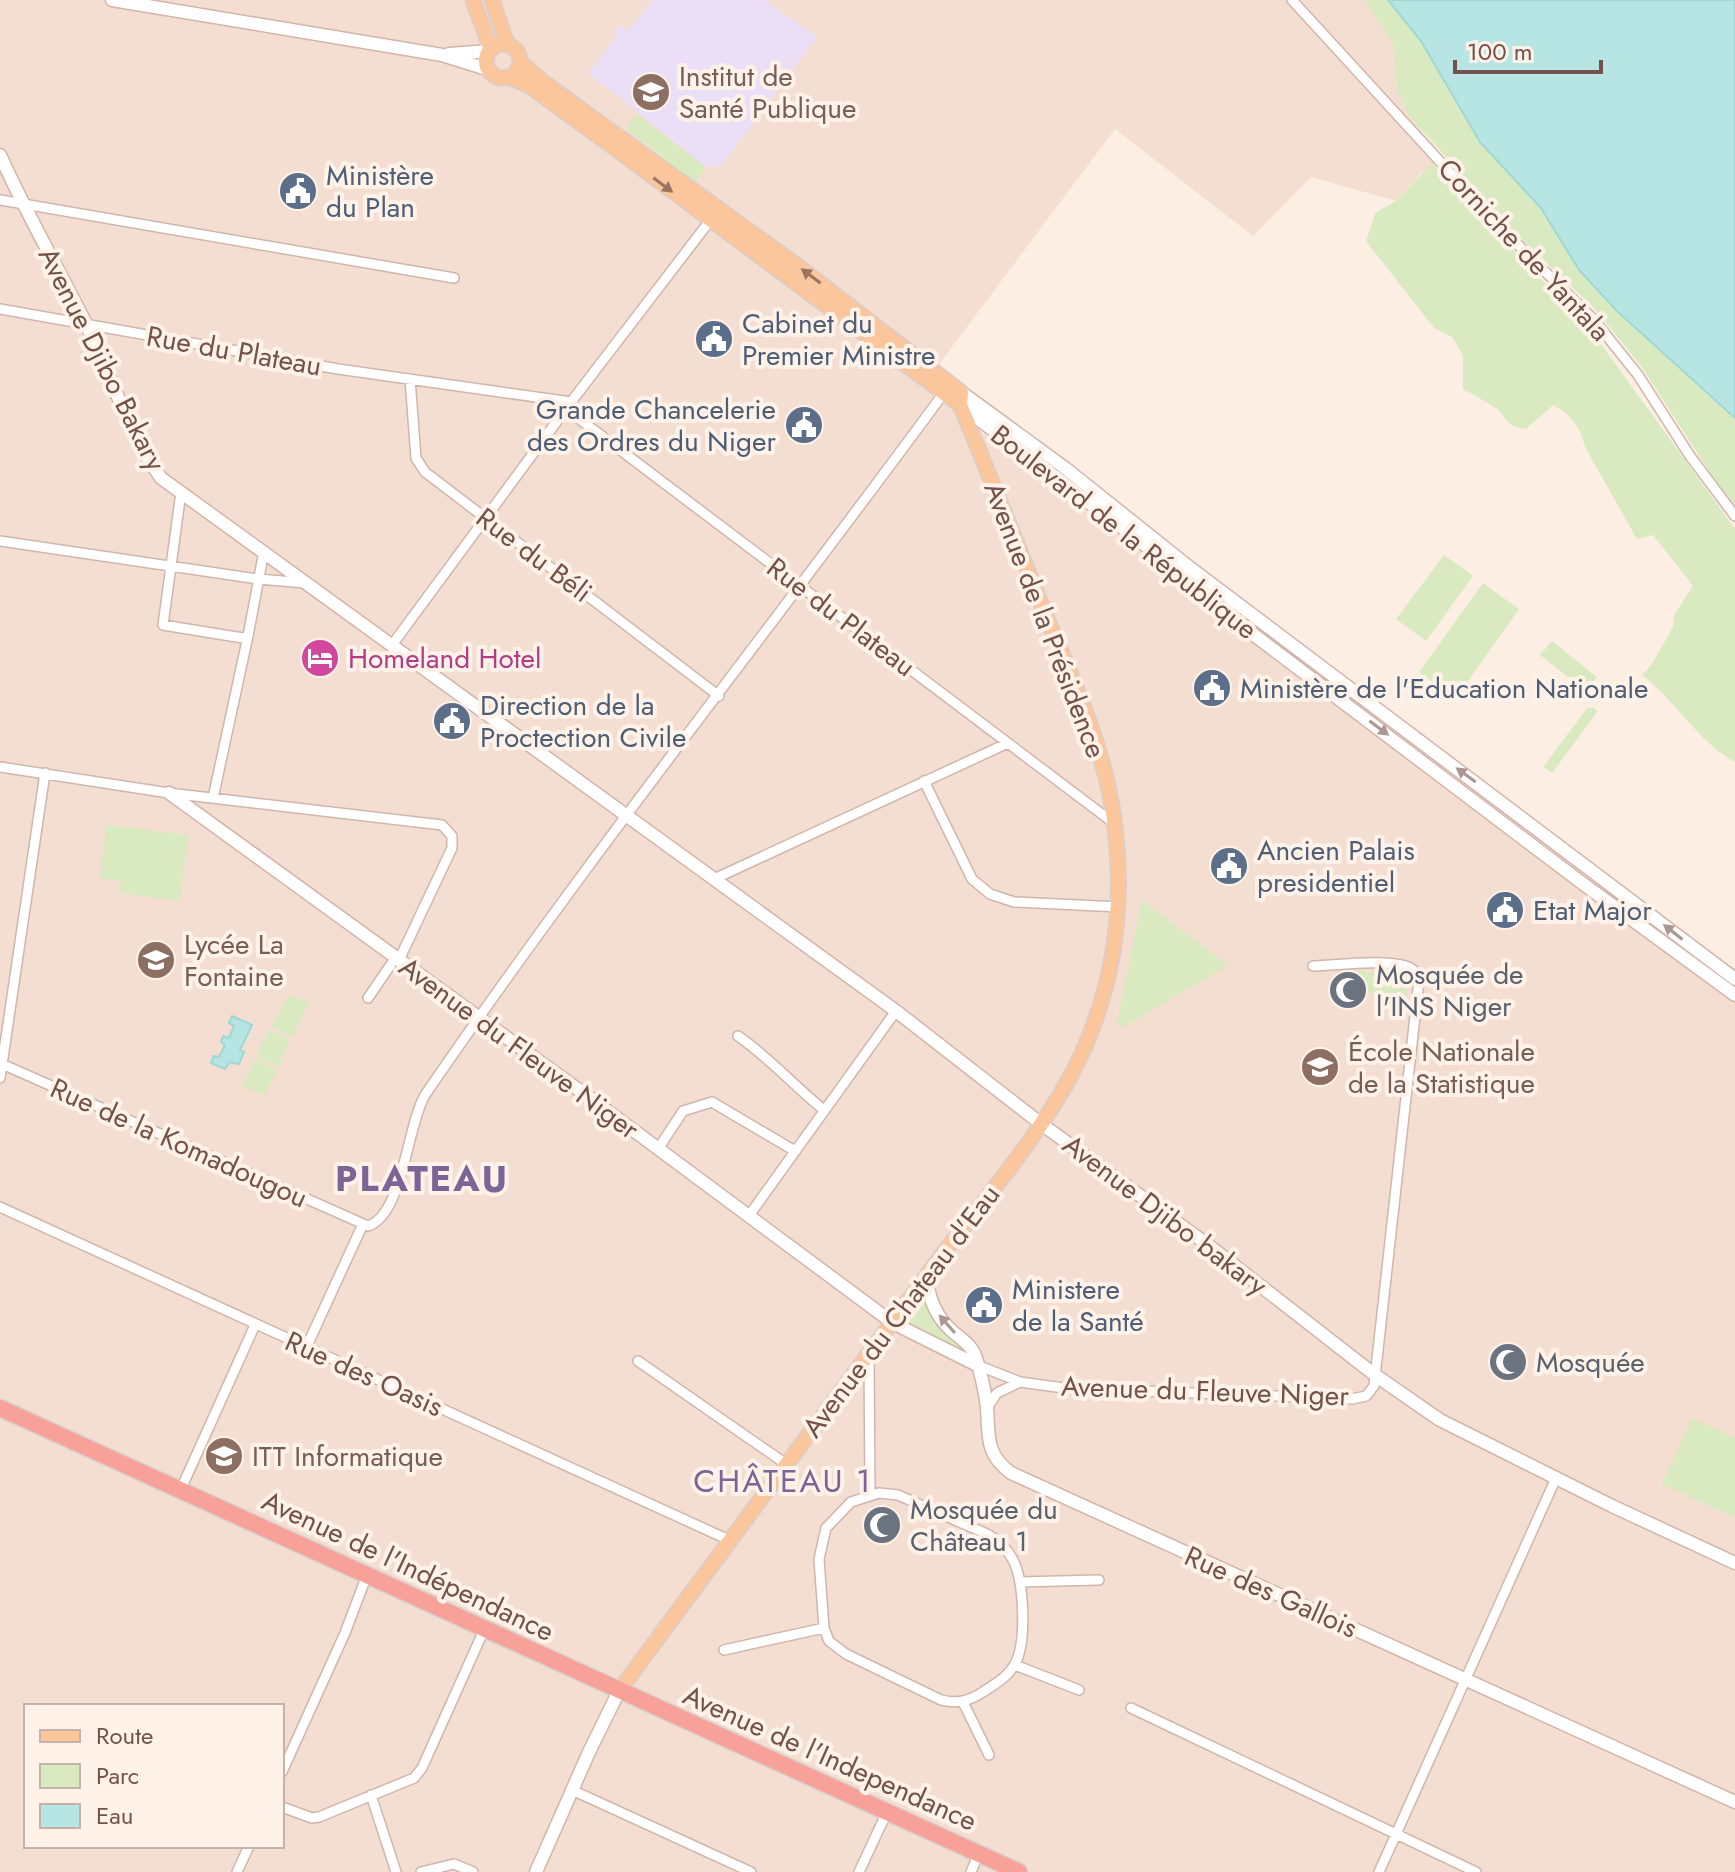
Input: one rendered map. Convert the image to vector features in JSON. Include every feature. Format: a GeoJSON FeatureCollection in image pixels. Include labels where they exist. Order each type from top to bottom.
{"type":"FeatureCollection","features":[{"type":"Feature","properties":{"kind":"highway","name":"Avenue de l'Indépendance"},"geometry":{"type":"LineString","coordinates":[[0,1408],[619,1691]]}},
{"type":"Feature","properties":{"kind":"highway","name":"Avenue de l'Independance"},"geometry":{"type":"LineString","coordinates":[[619,1691],[1019,1872]]}},
{"type":"Feature","properties":{"kind":"main road"},"geometry":{"type":"LineString","coordinates":[[473,0],[490,50]]}},
{"type":"Feature","properties":{"kind":"main road"},"geometry":{"type":"LineString","coordinates":[[492,0],[507,44]]}},
{"type":"Feature","properties":{"kind":"main road"},"geometry":{"type":"LineString","coordinates":[[507,44],[515,49],[520,62],[508,77],[498,76],[490,70],[486,61],[490,50],[507,44]]}},
{"type":"Feature","properties":{"kind":"main road","name":"Boulevard de la République"},"geometry":{"type":"LineString","coordinates":[[520,62],[714,214]]}},
{"type":"Feature","properties":{"kind":"main road","name":"Boulevard de la République"},"geometry":{"type":"LineString","coordinates":[[508,77],[528,85],[888,333],[954,393]]}},
{"type":"Feature","properties":{"kind":"main road","name":"Avenue de la Présidence"},"geometry":{"type":"LineString","coordinates":[[954,393],[1084,705],[1102,761],[1115,824],[1119,907],[1108,986],[1073,1072],[1040,1123]]}},
{"type":"Feature","properties":{"kind":"main road","name":"Avenue du Chateau d'Eau"},"geometry":{"type":"LineString","coordinates":[[619,1691],[1040,1123]]}},
{"type":"Feature","properties":{"kind":"street"},"geometry":{"type":"LineString","coordinates":[[112,0],[442,55],[490,70]]}},
{"type":"Feature","properties":{"kind":"street","name":"Corniche de Yantala"},"geometry":{"type":"LineString","coordinates":[[1292,0],[1499,226],[1594,320],[1638,375],[1690,456],[1735,516]]}},
{"type":"Feature","properties":{"kind":"street"},"geometry":{"type":"LineString","coordinates":[[442,55],[490,50]]}},
{"type":"Feature","properties":{"kind":"street","name":"Avenue Djibo Bakary"},"geometry":{"type":"LineString","coordinates":[[0,155],[22,204],[87,325],[144,453],[161,478],[626,817]]}},
{"type":"Feature","properties":{"kind":"street"},"geometry":{"type":"LineString","coordinates":[[0,200],[454,278]]}},
{"type":"Feature","properties":{"kind":"street"},"geometry":{"type":"LineString","coordinates":[[392,645],[714,214]]}},
{"type":"Feature","properties":{"kind":"street","name":"Rue du Plateau"},"geometry":{"type":"LineString","coordinates":[[0,309],[569,406],[801,587],[1115,824]]}},
{"type":"Feature","properties":{"kind":"street","name":"Rue du Béli"},"geometry":{"type":"LineString","coordinates":[[410,379],[417,464],[719,696]]}},
{"type":"Feature","properties":{"kind":"street"},"geometry":{"type":"LineString","coordinates":[[306,1348],[363,1224],[372,1226],[384,1214],[404,1169],[421,1103],[479,1017],[801,587],[954,393]]}},
{"type":"Feature","properties":{"kind":"street","name":"Boulevard de la République"},"geometry":{"type":"LineString","coordinates":[[954,393],[1065,468],[1156,546],[1237,622],[1735,995]]}},
{"type":"Feature","properties":{"kind":"street"},"geometry":{"type":"LineString","coordinates":[[181,492],[163,625],[243,638],[248,636]]}},
{"type":"Feature","properties":{"kind":"street"},"geometry":{"type":"LineString","coordinates":[[0,541],[309,584]]}},
{"type":"Feature","properties":{"kind":"street","name":"Boulevard de la République"},"geometry":{"type":"LineString","coordinates":[[1156,546],[1189,567],[1735,979]]}},
{"type":"Feature","properties":{"kind":"street"},"geometry":{"type":"LineString","coordinates":[[213,798],[264,551]]}},
{"type":"Feature","properties":{"kind":"street"},"geometry":{"type":"LineString","coordinates":[[1237,622],[1245,610]]}},
{"type":"Feature","properties":{"kind":"street"},"geometry":{"type":"LineString","coordinates":[[1288,659],[1297,648]]}},
{"type":"Feature","properties":{"kind":"street"},"geometry":{"type":"LineString","coordinates":[[714,879],[1008,743]]}},
{"type":"Feature","properties":{"kind":"street"},"geometry":{"type":"LineString","coordinates":[[1433,770],[1442,758]]}},
{"type":"Feature","properties":{"kind":"street","name":"Avenue du Fleuve Niger"},"geometry":{"type":"LineString","coordinates":[[0,767],[169,793],[893,1323],[977,1365],[1020,1382],[1064,1388],[1352,1399],[1370,1392],[1375,1375]]}},
{"type":"Feature","properties":{"kind":"street"},"geometry":{"type":"LineString","coordinates":[[0,1078],[45,773]]}},
{"type":"Feature","properties":{"kind":"street"},"geometry":{"type":"LineString","coordinates":[[924,781],[972,879],[990,894],[1014,902],[1119,907]]}},
{"type":"Feature","properties":{"kind":"street"},"geometry":{"type":"LineString","coordinates":[[169,793],[442,825],[452,836],[452,848],[398,958],[368,998]]}},
{"type":"Feature","properties":{"kind":"street","name":"Avenue Djibo bakary"},"geometry":{"type":"LineString","coordinates":[[626,817],[896,1011],[1375,1375],[1452,1427],[1735,1563]]}},
{"type":"Feature","properties":{"kind":"street"},"geometry":{"type":"LineString","coordinates":[[1608,901],[1617,890]]}},
{"type":"Feature","properties":{"kind":"street"},"geometry":{"type":"LineString","coordinates":[[1313,966],[1404,965],[1413,970],[1419,980],[1375,1375]]}},
{"type":"Feature","properties":{"kind":"street"},"geometry":{"type":"LineString","coordinates":[[748,1217],[896,1011]]}},
{"type":"Feature","properties":{"kind":"street"},"geometry":{"type":"LineString","coordinates":[[738,1036],[766,1056],[824,1110]]}},
{"type":"Feature","properties":{"kind":"street","name":"Rue de la Komadougou"},"geometry":{"type":"LineString","coordinates":[[2,1064],[363,1224]]}},
{"type":"Feature","properties":{"kind":"street"},"geometry":{"type":"LineString","coordinates":[[658,1149],[683,1111],[712,1102],[795,1151]]}},
{"type":"Feature","properties":{"kind":"street","name":"Rue des Oasis"},"geometry":{"type":"LineString","coordinates":[[0,1207],[729,1540]]}},
{"type":"Feature","properties":{"kind":"street","name":"Rue des Gallois"},"geometry":{"type":"LineString","coordinates":[[926,1276],[929,1298],[934,1307],[948,1327],[968,1343],[977,1365],[987,1408],[987,1435],[992,1454],[1011,1473],[1735,1802]]}},
{"type":"Feature","properties":{"kind":"street"},"geometry":{"type":"LineString","coordinates":[[181,1489],[255,1325]]}},
{"type":"Feature","properties":{"kind":"street"},"geometry":{"type":"LineString","coordinates":[[869,1354],[870,1494]]}},
{"type":"Feature","properties":{"kind":"street"},"geometry":{"type":"LineString","coordinates":[[638,1361],[786,1464]]}},
{"type":"Feature","properties":{"kind":"street","name":"Avenue du Fleuve Niger"},"geometry":{"type":"LineString","coordinates":[[987,1408],[997,1393],[1020,1382]]}},
{"type":"Feature","properties":{"kind":"street"},"geometry":{"type":"LineString","coordinates":[[1379,1872],[1556,1478]]}},
{"type":"Feature","properties":{"kind":"street"},"geometry":{"type":"LineString","coordinates":[[870,1494],[898,1495],[999,1541],[1014,1561],[1020,1582],[1022,1627],[1019,1654],[1015,1665],[999,1682],[963,1702],[941,1700],[846,1654],[829,1641],[824,1628],[819,1576],[822,1537],[835,1516],[851,1502],[870,1494]]}},
{"type":"Feature","properties":{"kind":"street"},"geometry":{"type":"LineString","coordinates":[[284,1768],[345,1633],[367,1575]]}},
{"type":"Feature","properties":{"kind":"street"},"geometry":{"type":"LineString","coordinates":[[1020,1582],[1099,1580]]}},
{"type":"Feature","properties":{"kind":"street"},"geometry":{"type":"LineString","coordinates":[[724,1650],[824,1628]]}},
{"type":"Feature","properties":{"kind":"street"},"geometry":{"type":"LineString","coordinates":[[284,1808],[312,1818],[319,1817],[419,1774],[484,1630]]}},
{"type":"Feature","properties":{"kind":"street"},"geometry":{"type":"LineString","coordinates":[[1015,1665],[1079,1690]]}},
{"type":"Feature","properties":{"kind":"street"},"geometry":{"type":"LineString","coordinates":[[536,1872],[619,1691]]}},
{"type":"Feature","properties":{"kind":"street"},"geometry":{"type":"LineString","coordinates":[[963,1702],[989,1755]]}},
{"type":"Feature","properties":{"kind":"street"},"geometry":{"type":"LineString","coordinates":[[1131,1708],[1476,1872]]}},
{"type":"Feature","properties":{"kind":"street"},"geometry":{"type":"LineString","coordinates":[[572,1790],[751,1872]]}},
{"type":"Feature","properties":{"kind":"street"},"geometry":{"type":"LineString","coordinates":[[371,1795],[396,1872]]}},
{"type":"Feature","properties":{"kind":"street"},"geometry":{"type":"LineString","coordinates":[[859,1872],[887,1812]]}},
{"type":"Feature","properties":{"kind":"street"},"geometry":{"type":"LineString","coordinates":[[237,1872],[248,1848]]}},
{"type":"Feature","properties":{"kind":"street"},"geometry":{"type":"LineString","coordinates":[[971,1872],[979,1853]]}},
{"type":"Feature","properties":{"kind":"street"},"geometry":{"type":"LineString","coordinates":[[421,1872],[454,1864],[473,1872]]}},
{"type":"Feature","properties":{"kind":"shaded area"},"geometry":{"type":"Polygon","coordinates":[[[0,0],[1364,0],[1367,3],[1394,45],[1408,115],[1443,156],[1421,173],[1396,201],[1311,177],[1253,236],[1115,129],[922,387],[1735,999],[1735,1872],[0,1872],[0,0]]]}},
{"type":"Feature","properties":{"kind":"shaded area"},"geometry":{"type":"Polygon","coordinates":[[[653,0],[764,0],[817,37],[721,166],[706,167],[588,73],[618,35],[615,31],[620,25],[628,31],[653,0]]]}},
{"type":"Feature","properties":{"kind":"green space"},"geometry":{"type":"Polygon","coordinates":[[[1364,0],[1388,0],[1421,41],[1480,142],[1541,208],[1579,270],[1617,311],[1735,418],[1735,505],[1716,482],[1641,366],[1592,306],[1516,234],[1408,115],[1397,90],[1394,45],[1364,0]]]}},
{"type":"Feature","properties":{"kind":"green space"},"geometry":{"type":"Polygon","coordinates":[[[637,114],[706,167],[695,182],[626,129],[637,114]]]}},
{"type":"Feature","properties":{"kind":"green space"},"geometry":{"type":"Polygon","coordinates":[[[1432,163],[1595,336],[1735,529],[1735,762],[1709,743],[1642,675],[1652,664],[1673,627],[1674,615],[1693,586],[1653,535],[1637,539],[1586,449],[1579,429],[1566,413],[1553,405],[1526,429],[1519,428],[1510,424],[1494,407],[1463,389],[1463,355],[1452,337],[1434,328],[1366,241],[1375,213],[1396,201],[1432,163]]]}},
{"type":"Feature","properties":{"kind":"green space"},"geometry":{"type":"Polygon","coordinates":[[[1444,555],[1473,576],[1426,641],[1396,619],[1444,555]]]}},
{"type":"Feature","properties":{"kind":"green space"},"geometry":{"type":"Polygon","coordinates":[[[1483,583],[1519,609],[1456,698],[1419,672],[1483,583]]]}},
{"type":"Feature","properties":{"kind":"green space"},"geometry":{"type":"Polygon","coordinates":[[[1552,641],[1597,677],[1586,691],[1540,655],[1552,641]]]}},
{"type":"Feature","properties":{"kind":"green space"},"geometry":{"type":"Polygon","coordinates":[[[1587,708],[1598,711],[1552,773],[1543,767],[1587,708]]]}},
{"type":"Feature","properties":{"kind":"green space"},"geometry":{"type":"Polygon","coordinates":[[[106,825],[188,835],[180,901],[119,893],[120,881],[100,878],[106,825]]]}},
{"type":"Feature","properties":{"kind":"green space"},"geometry":{"type":"Polygon","coordinates":[[[1142,900],[1228,965],[1124,1027],[1117,1023],[1142,900]]]}},
{"type":"Feature","properties":{"kind":"green space"},"geometry":{"type":"Polygon","coordinates":[[[1357,969],[1407,984],[1404,1014],[1363,988],[1366,983],[1357,969]]]}},
{"type":"Feature","properties":{"kind":"green space"},"geometry":{"type":"Polygon","coordinates":[[[289,995],[309,1003],[292,1037],[272,1027],[289,995]]]}},
{"type":"Feature","properties":{"kind":"green space"},"geometry":{"type":"Polygon","coordinates":[[[269,1029],[290,1040],[278,1067],[256,1057],[269,1029]]]}},
{"type":"Feature","properties":{"kind":"green space"},"geometry":{"type":"Polygon","coordinates":[[[255,1059],[277,1070],[264,1096],[242,1085],[255,1059]]]}},
{"type":"Feature","properties":{"kind":"green space"},"geometry":{"type":"Polygon","coordinates":[[[924,1298],[971,1352],[968,1356],[907,1320],[924,1298]]]}},
{"type":"Feature","properties":{"kind":"green space"},"geometry":{"type":"Polygon","coordinates":[[[1692,1418],[1735,1438],[1735,1518],[1662,1484],[1692,1418]]]}},
{"type":"Feature","properties":{"kind":"water"},"geometry":{"type":"Polygon","coordinates":[[[1388,0],[1735,0],[1735,418],[1617,311],[1579,270],[1541,208],[1480,142],[1421,41],[1388,0]]]}},
{"type":"Feature","properties":{"kind":"water"},"geometry":{"type":"Polygon","coordinates":[[[232,1016],[252,1025],[240,1050],[244,1052],[239,1064],[230,1062],[225,1069],[211,1063],[214,1056],[219,1057],[225,1045],[221,1042],[223,1036],[229,1038],[234,1026],[229,1023],[232,1016]]]}},
{"type":"Feature","properties":{"kind":"place","name":"Institut de Santé Publique"},"geometry":{"type":"Point","coordinates":[651,92]}},
{"type":"Feature","properties":{"kind":"place","name":"Ministère du Plan"},"geometry":{"type":"Point","coordinates":[298,191]}},
{"type":"Feature","properties":{"kind":"place","name":"Cabinet du Premier Ministre"},"geometry":{"type":"Point","coordinates":[714,339]}},
{"type":"Feature","properties":{"kind":"place","name":"Grande Chancelerie des Ordres du Niger"},"geometry":{"type":"Point","coordinates":[804,425]}},
{"type":"Feature","properties":{"kind":"place","name":"Homeland Hotel"},"geometry":{"type":"Point","coordinates":[320,658]}},
{"type":"Feature","properties":{"kind":"place","name":"Ministère de l'Education Nationale"},"geometry":{"type":"Point","coordinates":[1212,688]}},
{"type":"Feature","properties":{"kind":"place","name":"Direction de la Proctection Civile"},"geometry":{"type":"Point","coordinates":[452,721]}},
{"type":"Feature","properties":{"kind":"place","name":"Ancien Palais presidentiel"},"geometry":{"type":"Point","coordinates":[1229,866]}},
{"type":"Feature","properties":{"kind":"place","name":"Etat Major"},"geometry":{"type":"Point","coordinates":[1505,910]}},
{"type":"Feature","properties":{"kind":"place","name":"Lycée La Fontaine"},"geometry":{"type":"Point","coordinates":[156,960]}},
{"type":"Feature","properties":{"kind":"place","name":"Mosquée de l'INS Niger"},"geometry":{"type":"Point","coordinates":[1348,990]}},
{"type":"Feature","properties":{"kind":"place","name":"École Nationale de la Statistique"},"geometry":{"type":"Point","coordinates":[1320,1067]}},
{"type":"Feature","properties":{"kind":"place","name":"Ministere de la Santé"},"geometry":{"type":"Point","coordinates":[984,1305]}},
{"type":"Feature","properties":{"kind":"place","name":"Mosquée"},"geometry":{"type":"Point","coordinates":[1508,1362]}},
{"type":"Feature","properties":{"kind":"place","name":"ITT Informatique"},"geometry":{"type":"Point","coordinates":[224,1456]}},
{"type":"Feature","properties":{"kind":"place","name":"Mosquée du Château 1"},"geometry":{"type":"Point","coordinates":[882,1525]}},
{"type":"Feature","properties":{"kind":"district","name":"PLATEAU"},"geometry":{"type":"Point","coordinates":[422,1178]}},
{"type":"Feature","properties":{"kind":"district","name":"CHÂTEAU 1"},"geometry":{"type":"Point","coordinates":[783,1481]}}]}
